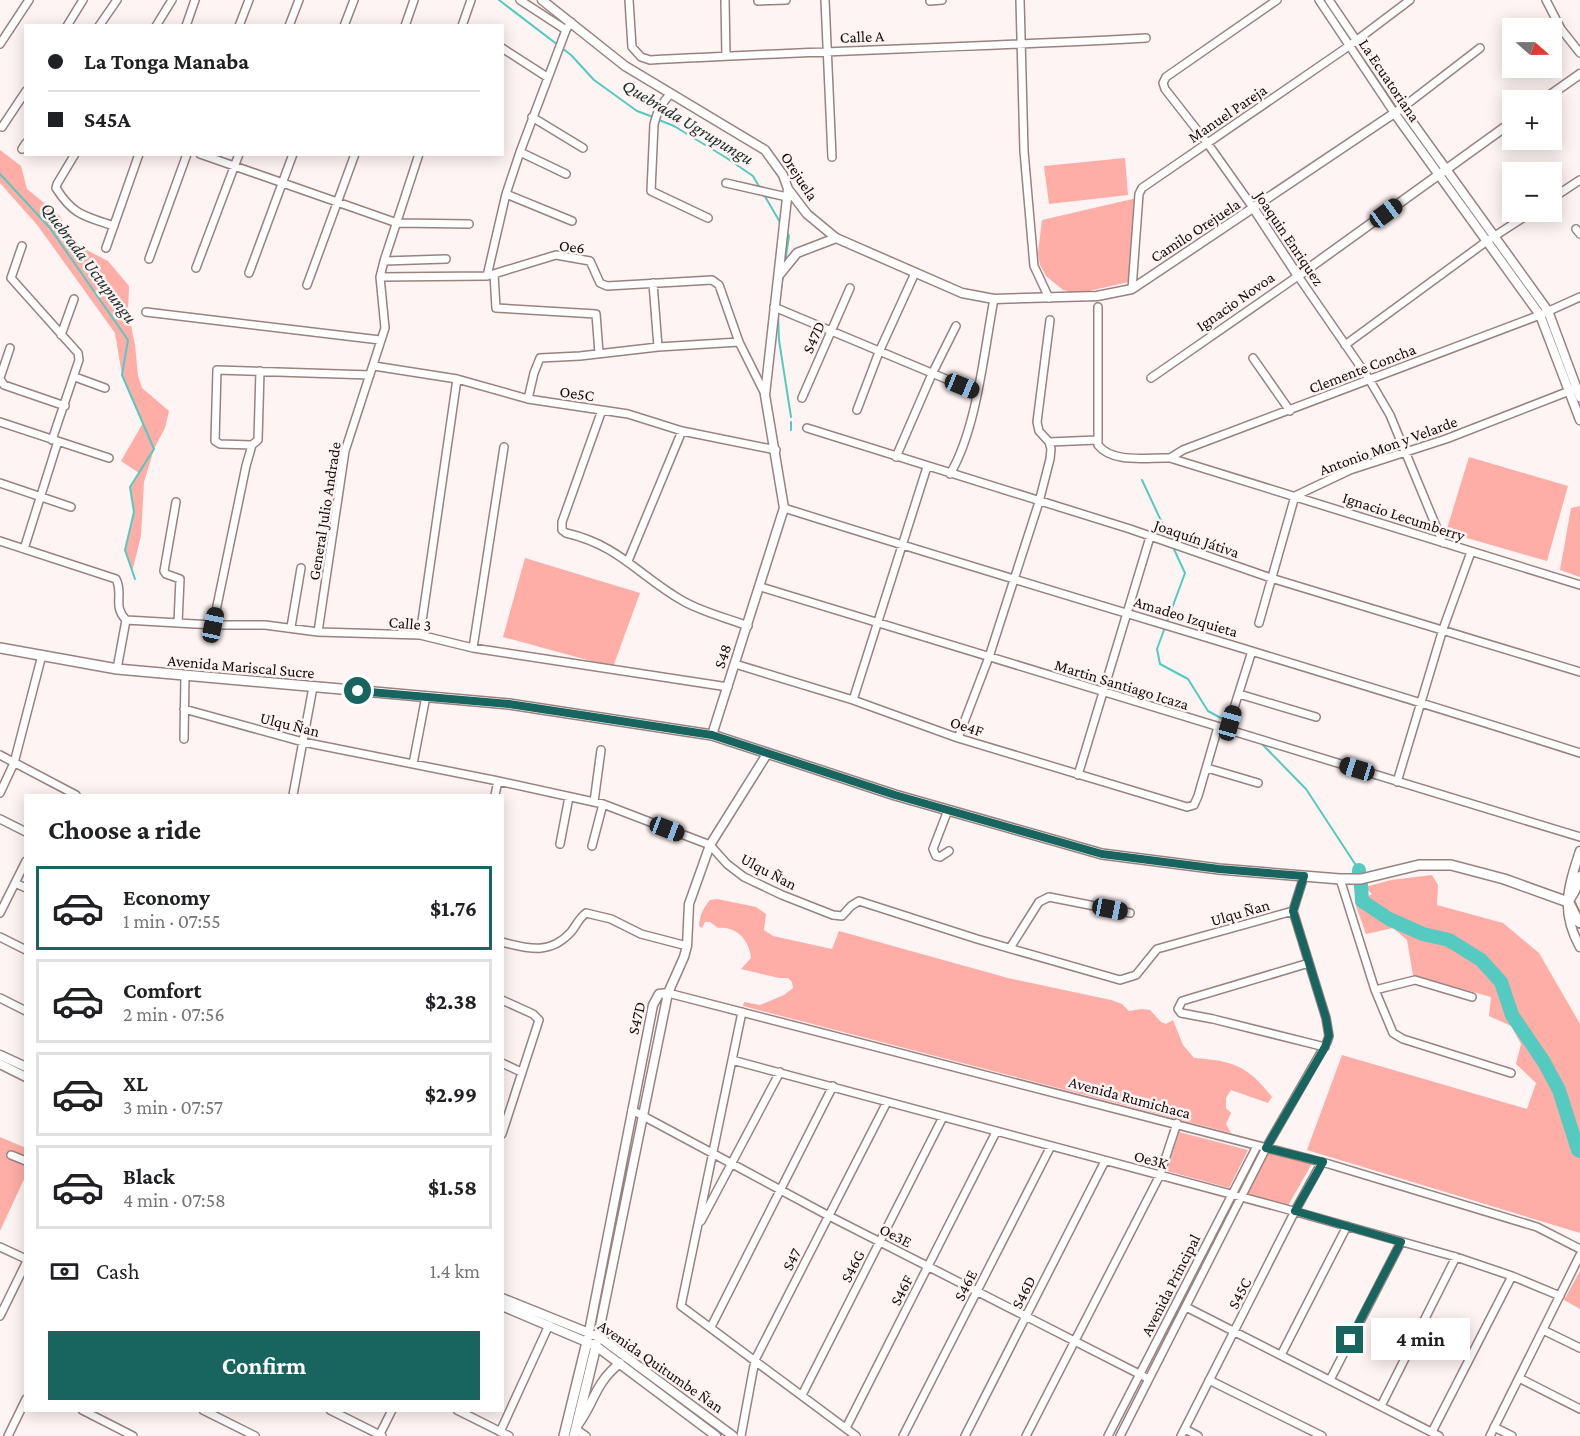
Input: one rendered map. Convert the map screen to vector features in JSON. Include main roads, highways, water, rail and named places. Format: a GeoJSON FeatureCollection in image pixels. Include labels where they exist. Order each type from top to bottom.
{"type":"FeatureCollection","features":[{"type":"Feature","properties":{"kind":"main road","name":"Avenida Mariscal Sucre"},"geometry":{"type":"LineString","coordinates":[[0,648],[117,669],[509,704],[712,735],[948,810],[1102,854],[1219,869],[1340,879],[1361,879],[1419,865],[1440,864],[1468,868],[1580,906]]}},
{"type":"Feature","properties":{"kind":"main road"},"geometry":{"type":"LineString","coordinates":[[1569,902],[1580,922]]}},
{"type":"Feature","properties":{"kind":"main road","name":"S47D"},"geometry":{"type":"LineString","coordinates":[[564,1436],[593,1339],[576,1430]]}},
{"type":"Feature","properties":{"kind":"waterway","name":"Quebrada Ugrupungu"},"geometry":{"type":"LineString","coordinates":[[499,0],[571,55],[594,80],[637,111],[653,117]]}},
{"type":"Feature","properties":{"kind":"waterway","name":"Quebrada Ugrupungu"},"geometry":{"type":"LineString","coordinates":[[659,120],[674,126],[725,157],[753,176],[760,188]]}},
{"type":"Feature","properties":{"kind":"waterway","name":"Quebrada Uctupungu"},"geometry":{"type":"LineString","coordinates":[[0,174],[50,228],[128,340],[122,375],[154,449],[130,487],[134,512],[125,550],[135,579]]}},
{"type":"Feature","properties":{"kind":"waterway","name":"Quebrada Ugrupungu"},"geometry":{"type":"LineString","coordinates":[[763,193],[781,224]]}},
{"type":"Feature","properties":{"kind":"waterway","name":"Quebrada Ugrupungu"},"geometry":{"type":"LineString","coordinates":[[785,263],[789,236],[786,231]]}},
{"type":"Feature","properties":{"kind":"waterway","name":"Quebrada Ugrupungu"},"geometry":{"type":"LineString","coordinates":[[783,275],[778,313],[779,340],[791,417]]}},
{"type":"Feature","properties":{"kind":"waterway","name":"Quebrada Ugrupungu"},"geometry":{"type":"LineString","coordinates":[[791,422],[791,430]]}},
{"type":"Feature","properties":{"kind":"waterway"},"geometry":{"type":"LineString","coordinates":[[1142,480],[1170,540]]}},
{"type":"Feature","properties":{"kind":"waterway"},"geometry":{"type":"LineString","coordinates":[[1172,545],[1185,573],[1157,649],[1160,664],[1188,679],[1208,711],[1230,723],[1234,729]]}},
{"type":"Feature","properties":{"kind":"waterway"},"geometry":{"type":"LineString","coordinates":[[1260,742],[1306,789],[1359,870]]}},
{"type":"Feature","properties":{"kind":"waterway"},"geometry":{"type":"LineString","coordinates":[[1361,885],[1362,901],[1389,919],[1423,934],[1449,940],[1481,960],[1501,982],[1512,1015],[1544,1062],[1559,1090],[1580,1151]]}}]}
